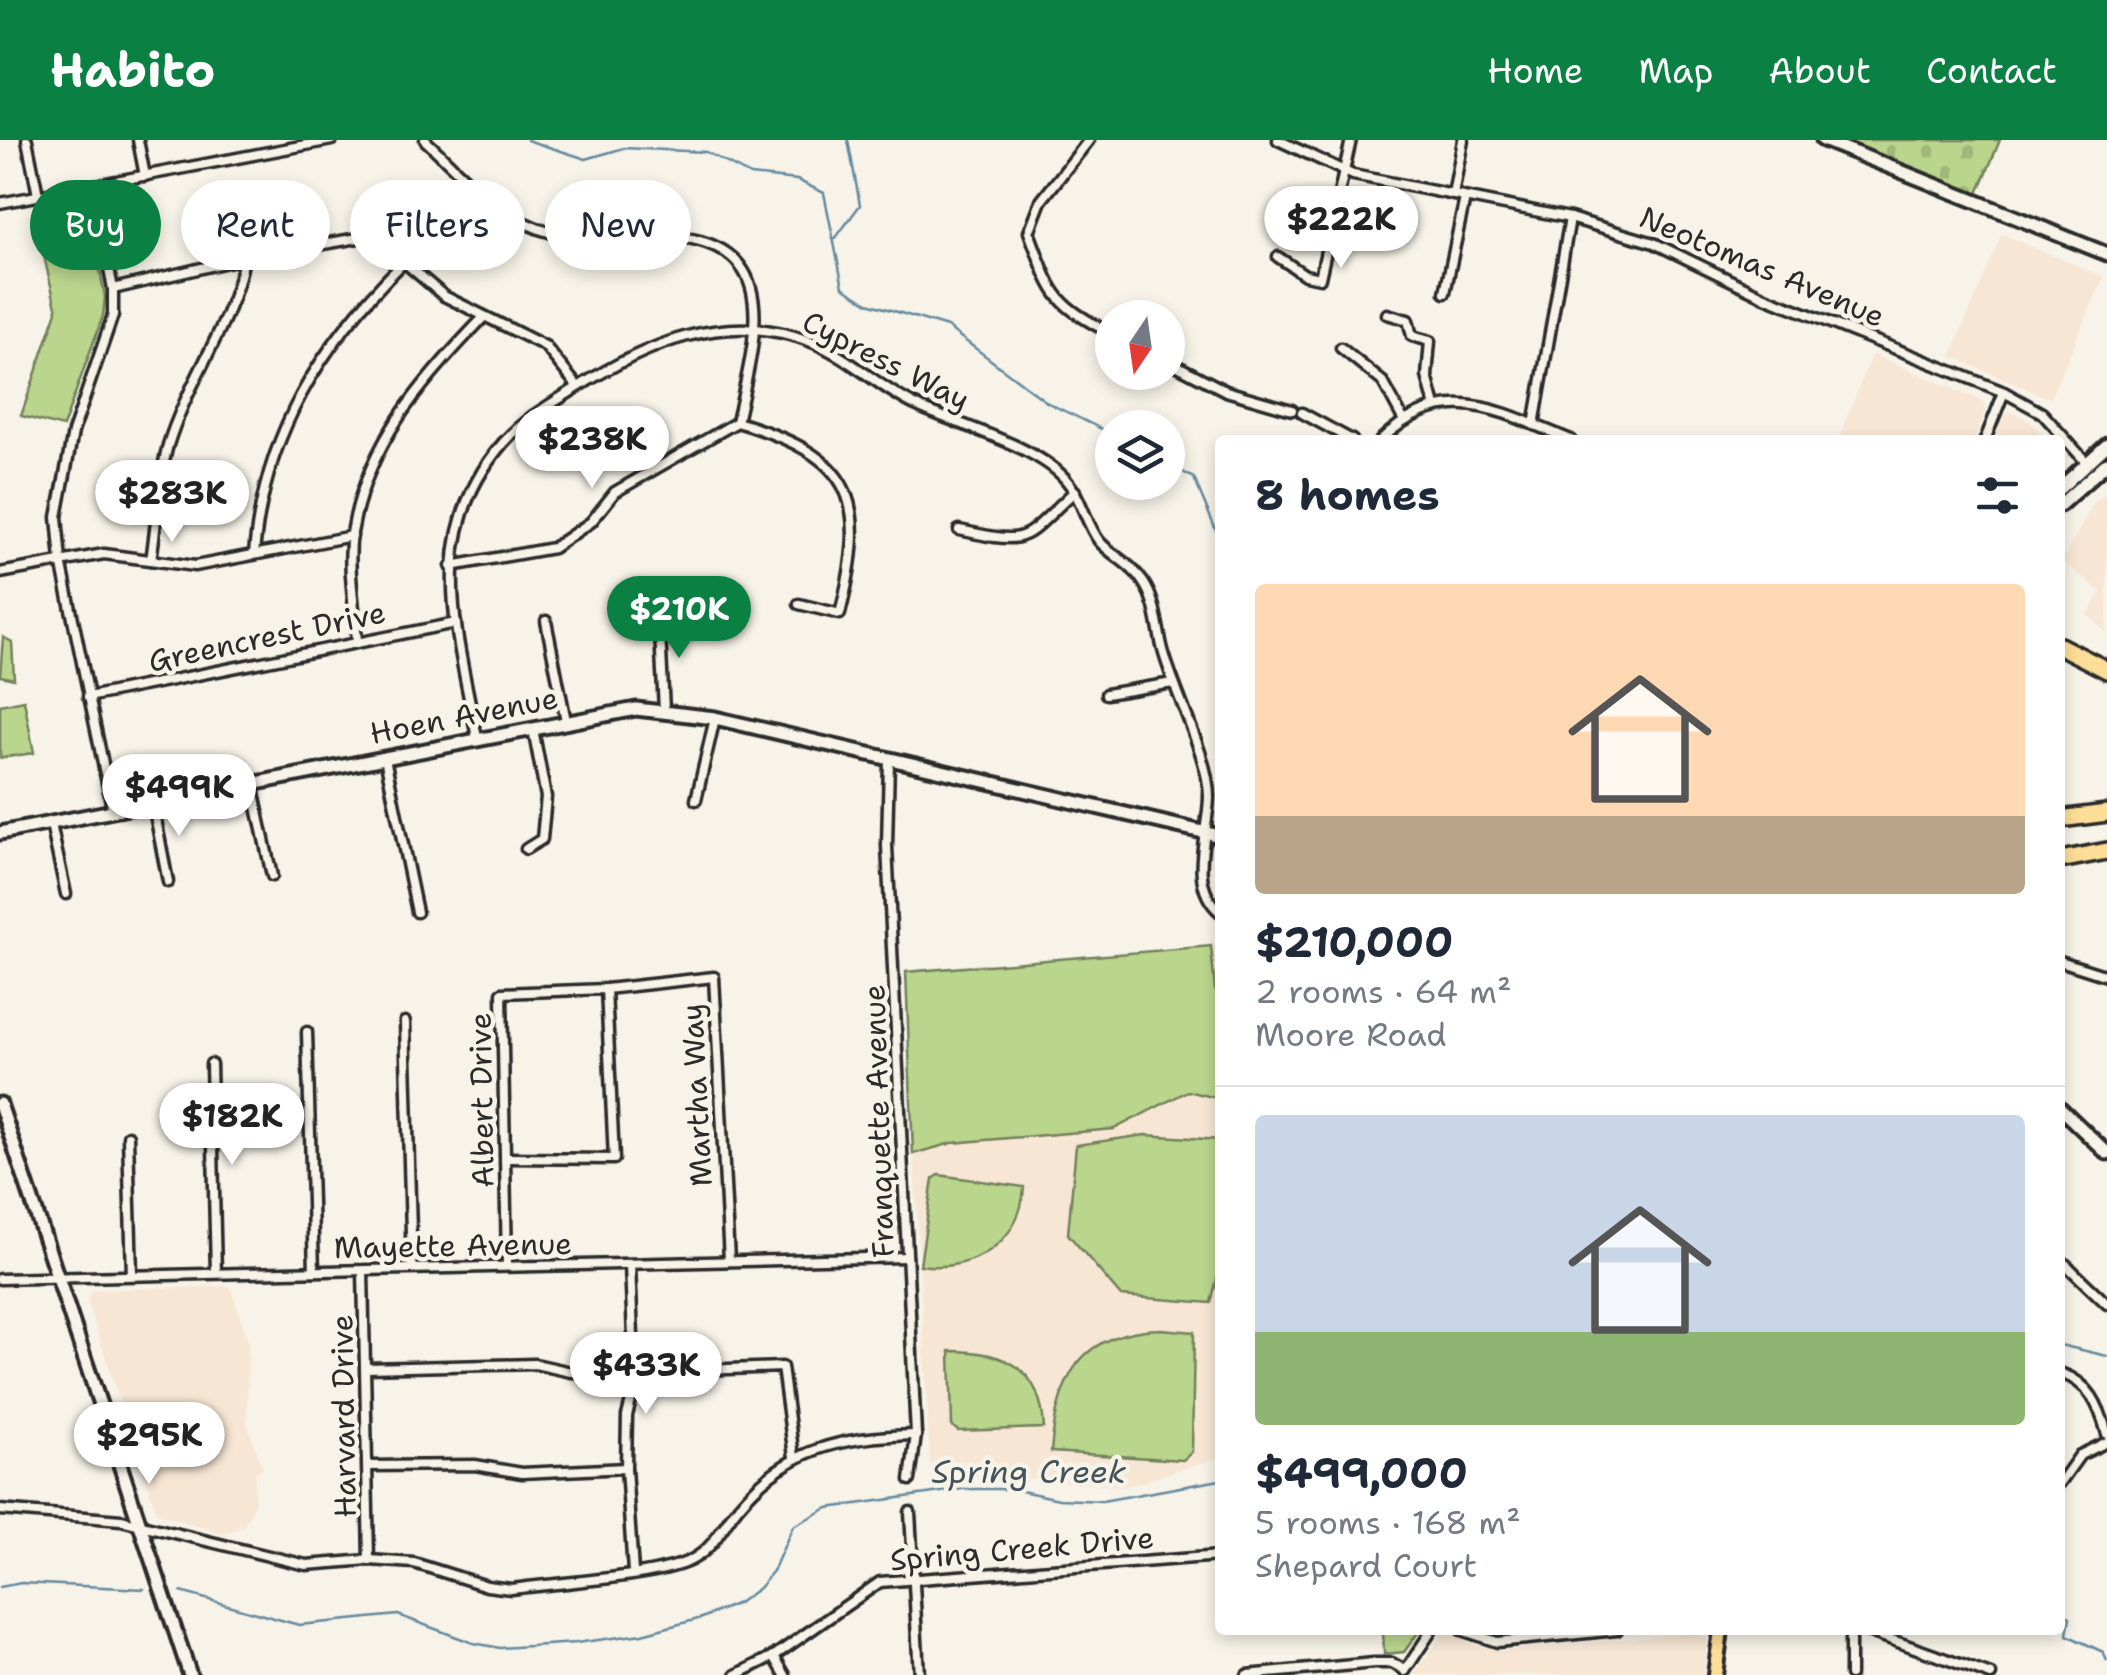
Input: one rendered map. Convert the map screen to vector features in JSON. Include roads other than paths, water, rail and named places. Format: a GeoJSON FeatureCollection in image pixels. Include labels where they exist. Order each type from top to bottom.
{"type":"FeatureCollection","features":[{"type":"Feature","properties":{"kind":"highway"},"geometry":{"type":"LineString","coordinates":[[2065,649],[2107,670]]}},
{"type":"Feature","properties":{"kind":"highway"},"geometry":{"type":"LineString","coordinates":[[2065,818],[2107,813]]}},
{"type":"Feature","properties":{"kind":"highway"},"geometry":{"type":"LineString","coordinates":[[2065,859],[2107,851]]}},
{"type":"Feature","properties":{"kind":"main road"},"geometry":{"type":"LineString","coordinates":[[1715,1675],[1720,1635]]}},
{"type":"Feature","properties":{"kind":"street"},"geometry":{"type":"LineString","coordinates":[[27,140],[35,180]]}},
{"type":"Feature","properties":{"kind":"street"},"geometry":{"type":"LineString","coordinates":[[138,140],[145,176]]}},
{"type":"Feature","properties":{"kind":"street"},"geometry":{"type":"LineString","coordinates":[[124,180],[332,140]]}},
{"type":"Feature","properties":{"kind":"street"},"geometry":{"type":"LineString","coordinates":[[425,140],[468,180]]}},
{"type":"Feature","properties":{"kind":"street"},"geometry":{"type":"LineString","coordinates":[[1089,140],[1041,201],[1029,232],[1052,294],[1067,310],[1095,325]]}},
{"type":"Feature","properties":{"kind":"street","name":"Neotomas Avenue"},"geometry":{"type":"LineString","coordinates":[[1278,140],[1343,172],[1570,218],[1654,242],[1765,297],[2004,392],[2042,413],[2062,435]]}},
{"type":"Feature","properties":{"kind":"street"},"geometry":{"type":"LineString","coordinates":[[1278,256],[1305,275],[1320,278],[1351,140]]}},
{"type":"Feature","properties":{"kind":"street"},"geometry":{"type":"LineString","coordinates":[[1453,194],[1462,140]]}},
{"type":"Feature","properties":{"kind":"street"},"geometry":{"type":"LineString","coordinates":[[1823,140],[2107,254]]}},
{"type":"Feature","properties":{"kind":"street"},"geometry":{"type":"LineString","coordinates":[[0,203],[30,197]]}},
{"type":"Feature","properties":{"kind":"street"},"geometry":{"type":"LineString","coordinates":[[1445,293],[1465,198]]}},
{"type":"Feature","properties":{"kind":"street"},"geometry":{"type":"LineString","coordinates":[[1534,425],[1570,218]]}},
{"type":"Feature","properties":{"kind":"street"},"geometry":{"type":"LineString","coordinates":[[525,223],[550,233],[702,240],[739,265],[757,305],[757,330],[737,422]]}},
{"type":"Feature","properties":{"kind":"street"},"geometry":{"type":"LineString","coordinates":[[109,270],[113,289],[110,328],[80,406],[58,518],[88,697],[114,812]]}},
{"type":"Feature","properties":{"kind":"street"},"geometry":{"type":"LineString","coordinates":[[113,289],[193,270]]}},
{"type":"Feature","properties":{"kind":"street"},"geometry":{"type":"LineString","coordinates":[[151,560],[168,446],[204,353],[238,294],[242,270]]}},
{"type":"Feature","properties":{"kind":"street"},"geometry":{"type":"LineString","coordinates":[[254,554],[265,482],[291,409],[325,350],[396,270]]}},
{"type":"Feature","properties":{"kind":"street"},"geometry":{"type":"LineString","coordinates":[[413,270],[444,296],[482,318],[513,328],[546,346],[578,387]]}},
{"type":"Feature","properties":{"kind":"street"},"geometry":{"type":"LineString","coordinates":[[1387,314],[1408,320],[1412,336],[1430,341],[1427,376],[1435,406]]}},
{"type":"Feature","properties":{"kind":"street"},"geometry":{"type":"LineString","coordinates":[[357,642],[352,536],[370,468],[398,415],[482,318]]}},
{"type":"Feature","properties":{"kind":"street","name":"Cypress Way"},"geometry":{"type":"LineString","coordinates":[[477,738],[456,623],[451,566],[462,512],[492,458],[529,418],[626,356],[659,342],[708,331],[757,330],[787,334],[828,350],[901,398],[1050,465],[1075,491],[1098,539],[1134,570],[1150,593],[1173,683],[1208,784],[1205,832]]}},
{"type":"Feature","properties":{"kind":"street"},"geometry":{"type":"LineString","coordinates":[[1342,348],[1384,382],[1403,419]]}},
{"type":"Feature","properties":{"kind":"street"},"geometry":{"type":"LineString","coordinates":[[1185,370],[1226,391],[1297,411],[1343,435]]}},
{"type":"Feature","properties":{"kind":"street"},"geometry":{"type":"LineString","coordinates":[[1988,435],[2004,392]]}},
{"type":"Feature","properties":{"kind":"street"},"geometry":{"type":"LineString","coordinates":[[1387,435],[1403,419],[1435,406],[1479,405],[1559,435]]}},
{"type":"Feature","properties":{"kind":"street"},"geometry":{"type":"LineString","coordinates":[[451,566],[553,548],[592,522],[615,492],[737,422],[787,436],[841,478],[856,527],[855,554],[840,614],[799,604]]}},
{"type":"Feature","properties":{"kind":"street","name":"Neotomas Avenue"},"geometry":{"type":"LineString","coordinates":[[2065,439],[2086,462]]}},
{"type":"Feature","properties":{"kind":"street"},"geometry":{"type":"LineString","coordinates":[[2065,483],[2107,445]]}},
{"type":"Feature","properties":{"kind":"street"},"geometry":{"type":"LineString","coordinates":[[2065,501],[2107,463]]}},
{"type":"Feature","properties":{"kind":"street"},"geometry":{"type":"LineString","coordinates":[[959,530],[1009,542],[1022,539],[1075,491]]}},
{"type":"Feature","properties":{"kind":"street"},"geometry":{"type":"LineString","coordinates":[[0,573],[104,554],[195,566],[352,536]]}},
{"type":"Feature","properties":{"kind":"street"},"geometry":{"type":"LineString","coordinates":[[659,613],[664,710]]}},
{"type":"Feature","properties":{"kind":"street"},"geometry":{"type":"LineString","coordinates":[[546,621],[566,721]]}},
{"type":"Feature","properties":{"kind":"street","name":"Greencrest Drive"},"geometry":{"type":"LineString","coordinates":[[88,697],[456,623]]}},
{"type":"Feature","properties":{"kind":"street"},"geometry":{"type":"LineString","coordinates":[[1106,694],[1173,683]]}},
{"type":"Feature","properties":{"kind":"street","name":"Hoen Avenue"},"geometry":{"type":"LineString","coordinates":[[0,833],[636,709],[715,718],[1215,835]]}},
{"type":"Feature","properties":{"kind":"street"},"geometry":{"type":"LineString","coordinates":[[696,800],[715,718]]}},
{"type":"Feature","properties":{"kind":"street"},"geometry":{"type":"LineString","coordinates":[[526,849],[542,840],[546,797],[532,728]]}},
{"type":"Feature","properties":{"kind":"street"},"geometry":{"type":"LineString","coordinates":[[385,758],[417,912]]}},
{"type":"Feature","properties":{"kind":"street","name":"Franquette Avenue"},"geometry":{"type":"LineString","coordinates":[[889,760],[887,846],[916,1435],[910,1480]]}},
{"type":"Feature","properties":{"kind":"street"},"geometry":{"type":"LineString","coordinates":[[252,784],[272,876]]}},
{"type":"Feature","properties":{"kind":"street"},"geometry":{"type":"LineString","coordinates":[[152,804],[168,882]]}},
{"type":"Feature","properties":{"kind":"street"},"geometry":{"type":"LineString","coordinates":[[51,824],[66,894]]}},
{"type":"Feature","properties":{"kind":"street"},"geometry":{"type":"LineString","coordinates":[[1205,832],[1202,886],[1215,905]]}},
{"type":"Feature","properties":{"kind":"street"},"geometry":{"type":"LineString","coordinates":[[2065,963],[2107,976]]}},
{"type":"Feature","properties":{"kind":"street","name":"Martha Way"},"geometry":{"type":"LineString","coordinates":[[606,989],[714,977],[729,1260]]}},
{"type":"Feature","properties":{"kind":"street"},"geometry":{"type":"LineString","coordinates":[[506,1158],[614,1159],[606,989]]}},
{"type":"Feature","properties":{"kind":"street","name":"Albert Drive"},"geometry":{"type":"LineString","coordinates":[[507,1266],[502,992],[606,989]]}},
{"type":"Feature","properties":{"kind":"street"},"geometry":{"type":"LineString","coordinates":[[405,1022],[412,1268]]}},
{"type":"Feature","properties":{"kind":"street"},"geometry":{"type":"LineString","coordinates":[[307,1032],[314,1271]]}},
{"type":"Feature","properties":{"kind":"street"},"geometry":{"type":"LineString","coordinates":[[211,1064],[216,1273]]}},
{"type":"Feature","properties":{"kind":"street"},"geometry":{"type":"LineString","coordinates":[[0,1104],[190,1675]]}},
{"type":"Feature","properties":{"kind":"street"},"geometry":{"type":"LineString","coordinates":[[2065,1113],[2107,1152]]}},
{"type":"Feature","properties":{"kind":"street"},"geometry":{"type":"LineString","coordinates":[[128,1136],[132,1275]]}},
{"type":"Feature","properties":{"kind":"street","name":"Mayette Avenue"},"geometry":{"type":"LineString","coordinates":[[0,1279],[907,1257]]}},
{"type":"Feature","properties":{"kind":"street"},"geometry":{"type":"LineString","coordinates":[[630,1264],[634,1372],[626,1468],[632,1572]]}},
{"type":"Feature","properties":{"kind":"street"},"geometry":{"type":"LineString","coordinates":[[2065,1264],[2107,1304]]}},
{"type":"Feature","properties":{"kind":"street","name":"Harvard Drive"},"geometry":{"type":"LineString","coordinates":[[363,1272],[369,1560]]}},
{"type":"Feature","properties":{"kind":"street"},"geometry":{"type":"LineString","coordinates":[[366,1368],[534,1364],[571,1372],[634,1372],[782,1367],[794,1457]]}},
{"type":"Feature","properties":{"kind":"street"},"geometry":{"type":"LineString","coordinates":[[2065,1375],[2094,1396],[2107,1434]]}},
{"type":"Feature","properties":{"kind":"street"},"geometry":{"type":"LineString","coordinates":[[0,1510],[140,1524],[306,1565],[369,1560],[414,1563],[503,1589],[679,1565],[703,1553],[759,1484],[794,1457],[849,1438],[916,1435]]}},
{"type":"Feature","properties":{"kind":"street"},"geometry":{"type":"LineString","coordinates":[[2065,1475],[2080,1454],[2107,1442]]}},
{"type":"Feature","properties":{"kind":"street"},"geometry":{"type":"LineString","coordinates":[[368,1466],[475,1465],[522,1473],[626,1468]]}},
{"type":"Feature","properties":{"kind":"street"},"geometry":{"type":"LineString","coordinates":[[910,1512],[919,1675]]}},
{"type":"Feature","properties":{"kind":"street","name":"Spring Creek Drive"},"geometry":{"type":"LineString","coordinates":[[736,1675],[774,1656],[873,1585],[913,1578],[1215,1556]]}},
{"type":"Feature","properties":{"kind":"street"},"geometry":{"type":"LineString","coordinates":[[1247,1675],[1374,1663],[1392,1663],[1404,1673],[1429,1635]]}},
{"type":"Feature","properties":{"kind":"street"},"geometry":{"type":"LineString","coordinates":[[1476,1635],[1497,1642],[1566,1635]]}},
{"type":"Feature","properties":{"kind":"street"},"geometry":{"type":"LineString","coordinates":[[1850,1635],[1850,1675]]}},
{"type":"Feature","properties":{"kind":"street"},"geometry":{"type":"LineString","coordinates":[[1877,1635],[1970,1671],[1991,1675]]}},
{"type":"Feature","properties":{"kind":"street"},"geometry":{"type":"LineString","coordinates":[[774,1656],[785,1675]]}},
{"type":"Feature","properties":{"kind":"waterway"},"geometry":{"type":"LineString","coordinates":[[527,140],[586,159],[624,148],[706,152],[750,175],[797,180],[824,193],[843,287],[868,303],[947,327],[1048,403],[1095,426]]}},
{"type":"Feature","properties":{"kind":"waterway"},"geometry":{"type":"LineString","coordinates":[[835,239],[860,205],[848,140]]}},
{"type":"Feature","properties":{"kind":"waterway"},"geometry":{"type":"LineString","coordinates":[[1185,473],[1194,478],[1215,528]]}},
{"type":"Feature","properties":{"kind":"waterway"},"geometry":{"type":"LineString","coordinates":[[2065,1346],[2107,1356]]}},
{"type":"Feature","properties":{"kind":"waterway","name":"Spring Creek"},"geometry":{"type":"LineString","coordinates":[[181,1592],[299,1625],[398,1615],[473,1643],[500,1648],[576,1643],[642,1634],[702,1618],[738,1603],[759,1588],[773,1571],[793,1526],[828,1508],[962,1489],[1012,1489],[1059,1499],[1102,1501],[1215,1481]]}},
{"type":"Feature","properties":{"kind":"waterway","name":"Spring Creek"},"geometry":{"type":"LineString","coordinates":[[0,1587],[21,1583],[144,1589]]}},
{"type":"Feature","properties":{"kind":"waterway","name":"Spring Creek"},"geometry":{"type":"LineString","coordinates":[[2065,1614],[2070,1617],[2067,1635],[2103,1652],[2107,1661]]}}]}
